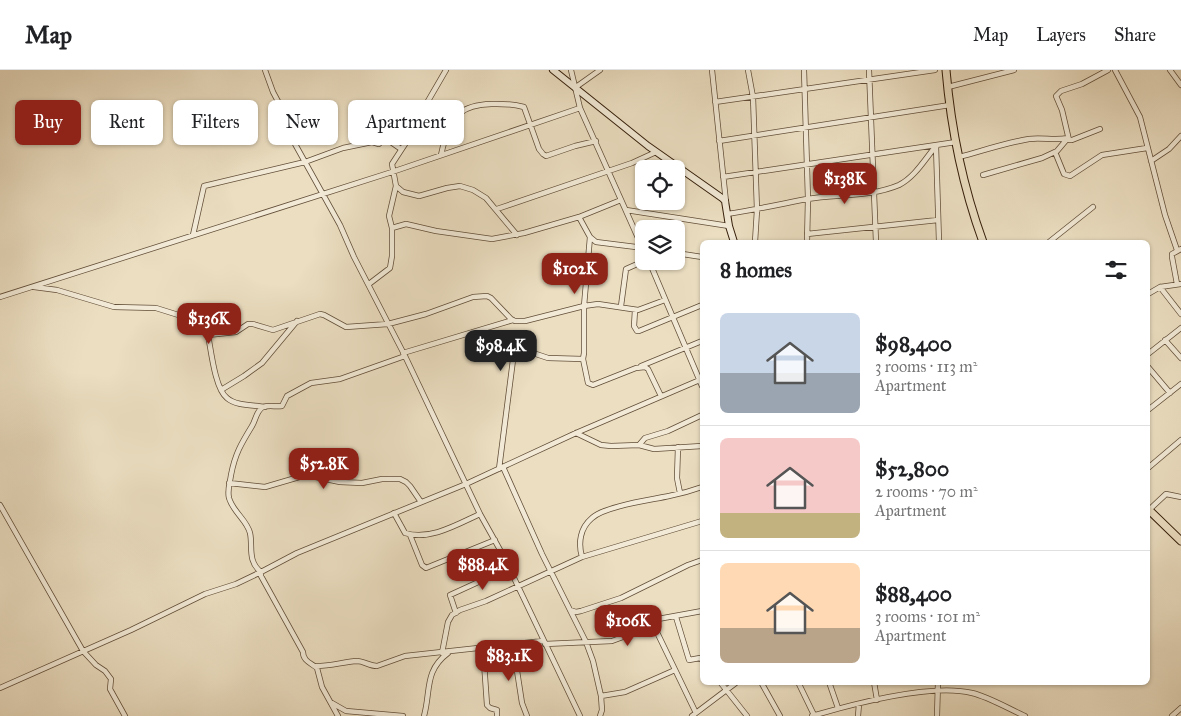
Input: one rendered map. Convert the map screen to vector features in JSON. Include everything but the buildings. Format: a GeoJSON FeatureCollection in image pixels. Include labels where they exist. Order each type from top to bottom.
{"type":"FeatureCollection","features":[{"type":"Feature","properties":{"kind":"main road"},"geometry":{"type":"LineString","coordinates":[[946,70],[959,157],[982,240]]}},
{"type":"Feature","properties":{"kind":"main road"},"geometry":{"type":"LineString","coordinates":[[1150,512],[1181,541]]}},
{"type":"Feature","properties":{"kind":"street"},"geometry":{"type":"LineString","coordinates":[[265,70],[273,92],[296,135],[295,144],[340,225],[580,716]]}},
{"type":"Feature","properties":{"kind":"street"},"geometry":{"type":"LineString","coordinates":[[429,100],[446,70]]}},
{"type":"Feature","properties":{"kind":"street"},"geometry":{"type":"LineString","coordinates":[[553,70],[656,152],[722,198],[726,206],[729,226]]}},
{"type":"Feature","properties":{"kind":"street"},"geometry":{"type":"LineString","coordinates":[[571,70],[580,108],[635,230]]}},
{"type":"Feature","properties":{"kind":"street"},"geometry":{"type":"LineString","coordinates":[[576,87],[600,70]]}},
{"type":"Feature","properties":{"kind":"street"},"geometry":{"type":"LineString","coordinates":[[712,70],[727,214],[733,240]]}},
{"type":"Feature","properties":{"kind":"street"},"geometry":{"type":"LineString","coordinates":[[748,70],[753,97],[757,210],[755,240]]}},
{"type":"Feature","properties":{"kind":"street"},"geometry":{"type":"LineString","coordinates":[[804,70],[808,199],[807,240]]}},
{"type":"Feature","properties":{"kind":"street"},"geometry":{"type":"LineString","coordinates":[[869,70],[876,240]]}},
{"type":"Feature","properties":{"kind":"street"},"geometry":{"type":"LineString","coordinates":[[715,102],[935,70]]}},
{"type":"Feature","properties":{"kind":"street"},"geometry":{"type":"LineString","coordinates":[[948,88],[1014,70]]}},
{"type":"Feature","properties":{"kind":"street"},"geometry":{"type":"LineString","coordinates":[[1068,138],[1062,110],[1056,96],[1061,91],[1082,84],[1108,70]]}},
{"type":"Feature","properties":{"kind":"street"},"geometry":{"type":"LineString","coordinates":[[1115,70],[1140,116],[1165,215],[1179,250],[1172,254],[1179,284],[1160,287],[1150,292]]}},
{"type":"Feature","properties":{"kind":"street"},"geometry":{"type":"LineString","coordinates":[[1170,70],[1181,85]]}},
{"type":"Feature","properties":{"kind":"street"},"geometry":{"type":"LineString","coordinates":[[464,111],[489,104],[524,107],[539,149],[546,156],[596,141]]}},
{"type":"Feature","properties":{"kind":"street"},"geometry":{"type":"LineString","coordinates":[[719,141],[950,105]]}},
{"type":"Feature","properties":{"kind":"street"},"geometry":{"type":"LineString","coordinates":[[0,297],[392,172],[580,108]]}},
{"type":"Feature","properties":{"kind":"street"},"geometry":{"type":"LineString","coordinates":[[959,157],[1030,139],[1059,140],[1068,138],[1072,140],[1100,129]]}},
{"type":"Feature","properties":{"kind":"street"},"geometry":{"type":"LineString","coordinates":[[1151,161],[1169,149],[1181,136]]}},
{"type":"Feature","properties":{"kind":"street"},"geometry":{"type":"LineString","coordinates":[[193,236],[204,186],[304,162],[343,148],[372,142],[379,144],[384,138],[401,150]]}},
{"type":"Feature","properties":{"kind":"street"},"geometry":{"type":"LineString","coordinates":[[982,175],[1042,158],[1055,152],[1068,138]]}},
{"type":"Feature","properties":{"kind":"street"},"geometry":{"type":"LineString","coordinates":[[723,177],[956,142]]}},
{"type":"Feature","properties":{"kind":"street"},"geometry":{"type":"LineString","coordinates":[[369,284],[390,268],[392,228],[389,216],[396,186],[392,164],[404,145]]}},
{"type":"Feature","properties":{"kind":"street"},"geometry":{"type":"LineString","coordinates":[[441,155],[444,145]]}},
{"type":"Feature","properties":{"kind":"street"},"geometry":{"type":"LineString","coordinates":[[727,214],[757,210],[808,199],[874,192],[899,184],[911,176],[936,146]]}},
{"type":"Feature","properties":{"kind":"street"},"geometry":{"type":"LineString","coordinates":[[936,146],[939,240]]}},
{"type":"Feature","properties":{"kind":"street"},"geometry":{"type":"LineString","coordinates":[[1055,152],[1064,174],[1070,176],[1102,155],[1148,148]]}},
{"type":"Feature","properties":{"kind":"street"},"geometry":{"type":"LineString","coordinates":[[497,209],[608,171],[656,152]]}},
{"type":"Feature","properties":{"kind":"street"},"geometry":{"type":"LineString","coordinates":[[396,186],[403,192],[419,196],[460,186],[473,190],[486,198],[497,209],[517,235]]}},
{"type":"Feature","properties":{"kind":"street"},"geometry":{"type":"LineString","coordinates":[[392,228],[406,224],[492,239],[517,235],[579,217],[621,200]]}},
{"type":"Feature","properties":{"kind":"street"},"geometry":{"type":"LineString","coordinates":[[1052,240],[1093,207]]}},
{"type":"Feature","properties":{"kind":"street"},"geometry":{"type":"LineString","coordinates":[[626,210],[729,226]]}},
{"type":"Feature","properties":{"kind":"street"},"geometry":{"type":"LineString","coordinates":[[579,217],[590,237],[596,242],[635,247]]}},
{"type":"Feature","properties":{"kind":"street"},"geometry":{"type":"LineString","coordinates":[[807,234],[938,220]]}},
{"type":"Feature","properties":{"kind":"street"},"geometry":{"type":"LineString","coordinates":[[590,237],[584,306],[583,359],[590,385],[618,376],[700,342]]}},
{"type":"Feature","properties":{"kind":"street"},"geometry":{"type":"LineString","coordinates":[[685,254],[700,257]]}},
{"type":"Feature","properties":{"kind":"street"},"geometry":{"type":"LineString","coordinates":[[621,306],[626,269],[635,265]]}},
{"type":"Feature","properties":{"kind":"street"},"geometry":{"type":"LineString","coordinates":[[652,270],[700,378]]}},
{"type":"Feature","properties":{"kind":"street"},"geometry":{"type":"LineString","coordinates":[[34,287],[57,290],[114,307],[156,308],[204,323],[219,386],[226,398],[236,403],[265,407],[282,406],[287,396],[311,382],[340,379],[404,354],[514,320],[533,320],[566,310],[598,304],[621,306],[636,310],[665,300]]}},
{"type":"Feature","properties":{"kind":"street"},"geometry":{"type":"LineString","coordinates":[[1160,287],[1181,314]]}},
{"type":"Feature","properties":{"kind":"street"},"geometry":{"type":"LineString","coordinates":[[208,335],[236,332],[248,324],[273,330],[320,314],[346,328],[388,324],[426,314],[473,297],[487,296],[514,320]]}},
{"type":"Feature","properties":{"kind":"street"},"geometry":{"type":"LineString","coordinates":[[636,310],[634,326],[637,331],[700,306]]}},
{"type":"Feature","properties":{"kind":"street"},"geometry":{"type":"LineString","coordinates":[[221,390],[262,363],[297,321]]}},
{"type":"Feature","properties":{"kind":"street"},"geometry":{"type":"LineString","coordinates":[[1150,353],[1181,328]]}},
{"type":"Feature","properties":{"kind":"street"},"geometry":{"type":"LineString","coordinates":[[1165,340],[1181,358]]}},
{"type":"Feature","properties":{"kind":"street"},"geometry":{"type":"LineString","coordinates":[[583,359],[548,358],[527,352],[513,360],[501,468],[594,661],[601,696],[602,710],[600,716]]}},
{"type":"Feature","properties":{"kind":"street"},"geometry":{"type":"LineString","coordinates":[[641,366],[648,369],[661,396]]}},
{"type":"Feature","properties":{"kind":"street"},"geometry":{"type":"LineString","coordinates":[[1150,370],[1170,393]]}},
{"type":"Feature","properties":{"kind":"street"},"geometry":{"type":"LineString","coordinates":[[0,688],[205,594],[236,584],[297,553],[466,484],[576,433],[700,380]]}},
{"type":"Feature","properties":{"kind":"street"},"geometry":{"type":"LineString","coordinates":[[1150,408],[1181,384]]}},
{"type":"Feature","properties":{"kind":"street"},"geometry":{"type":"LineString","coordinates":[[265,407],[258,412],[252,427],[240,444],[234,460],[228,495],[233,508],[250,532],[251,552],[256,566],[261,572],[261,576],[303,652],[303,656],[319,671],[322,687],[338,716]]}},
{"type":"Feature","properties":{"kind":"street"},"geometry":{"type":"LineString","coordinates":[[639,446],[645,438],[668,431],[700,416]]}},
{"type":"Feature","properties":{"kind":"street"},"geometry":{"type":"LineString","coordinates":[[576,433],[601,445],[639,446],[654,449],[700,446]]}},
{"type":"Feature","properties":{"kind":"street"},"geometry":{"type":"LineString","coordinates":[[1150,466],[1181,440]]}},
{"type":"Feature","properties":{"kind":"street"},"geometry":{"type":"LineString","coordinates":[[678,447],[677,478],[680,493]]}},
{"type":"Feature","properties":{"kind":"street"},"geometry":{"type":"LineString","coordinates":[[229,483],[265,487],[306,475],[340,482],[362,483],[382,479],[400,480],[410,486],[421,502]]}},
{"type":"Feature","properties":{"kind":"street"},"geometry":{"type":"LineString","coordinates":[[582,557],[579,544],[580,538],[593,517],[637,502],[700,488]]}},
{"type":"Feature","properties":{"kind":"street"},"geometry":{"type":"LineString","coordinates":[[1150,508],[1166,494],[1181,497]]}},
{"type":"Feature","properties":{"kind":"street"},"geometry":{"type":"LineString","coordinates":[[0,505],[83,651],[96,666],[105,671],[110,679],[110,689],[125,716]]}},
{"type":"Feature","properties":{"kind":"street"},"geometry":{"type":"LineString","coordinates":[[394,513],[405,533],[426,536],[480,514]]}},
{"type":"Feature","properties":{"kind":"street"},"geometry":{"type":"LineString","coordinates":[[442,653],[448,622],[452,615],[582,557],[700,522]]}},
{"type":"Feature","properties":{"kind":"street"},"geometry":{"type":"LineString","coordinates":[[410,535],[422,565],[426,568],[495,540]]}},
{"type":"Feature","properties":{"kind":"street"},"geometry":{"type":"LineString","coordinates":[[570,610],[581,612],[616,600],[700,561]]}},
{"type":"Feature","properties":{"kind":"street"},"geometry":{"type":"LineString","coordinates":[[456,613],[450,595],[508,568]]}},
{"type":"Feature","properties":{"kind":"street"},"geometry":{"type":"LineString","coordinates":[[315,666],[333,666],[359,661],[377,666],[405,656],[544,642],[620,640],[652,622],[666,617],[676,617],[700,611]]}},
{"type":"Feature","properties":{"kind":"street"},"geometry":{"type":"LineString","coordinates":[[676,617],[689,660],[700,658]]}},
{"type":"Feature","properties":{"kind":"street"},"geometry":{"type":"LineString","coordinates":[[652,622],[694,715],[733,685]]}},
{"type":"Feature","properties":{"kind":"street"},"geometry":{"type":"LineString","coordinates":[[513,645],[522,703],[527,716]]}},
{"type":"Feature","properties":{"kind":"street"},"geometry":{"type":"LineString","coordinates":[[483,648],[487,705],[497,710],[497,716]]}},
{"type":"Feature","properties":{"kind":"street"},"geometry":{"type":"LineString","coordinates":[[424,716],[433,670],[441,658],[449,652]]}},
{"type":"Feature","properties":{"kind":"street"},"geometry":{"type":"LineString","coordinates":[[601,696],[625,692],[675,670]]}},
{"type":"Feature","properties":{"kind":"street"},"geometry":{"type":"LineString","coordinates":[[722,685],[748,716]]}},
{"type":"Feature","properties":{"kind":"street"},"geometry":{"type":"LineString","coordinates":[[763,685],[780,716]]}},
{"type":"Feature","properties":{"kind":"street"},"geometry":{"type":"LineString","coordinates":[[799,685],[813,716],[838,708],[938,690],[973,693],[1025,716]]}},
{"type":"Feature","properties":{"kind":"street"},"geometry":{"type":"LineString","coordinates":[[830,685],[838,708]]}},
{"type":"Feature","properties":{"kind":"street"},"geometry":{"type":"LineString","coordinates":[[874,685],[877,700]]}},
{"type":"Feature","properties":{"kind":"street"},"geometry":{"type":"LineString","coordinates":[[938,685],[937,714],[943,716]]}},
{"type":"Feature","properties":{"kind":"street"},"geometry":{"type":"LineString","coordinates":[[332,703],[346,710],[403,716]]}},
{"type":"Feature","properties":{"kind":"street"},"geometry":{"type":"LineString","coordinates":[[858,716],[859,704]]}},
{"type":"Feature","properties":{"kind":"street"},"geometry":{"type":"LineString","coordinates":[[1172,716],[1180,709]]}}]}
